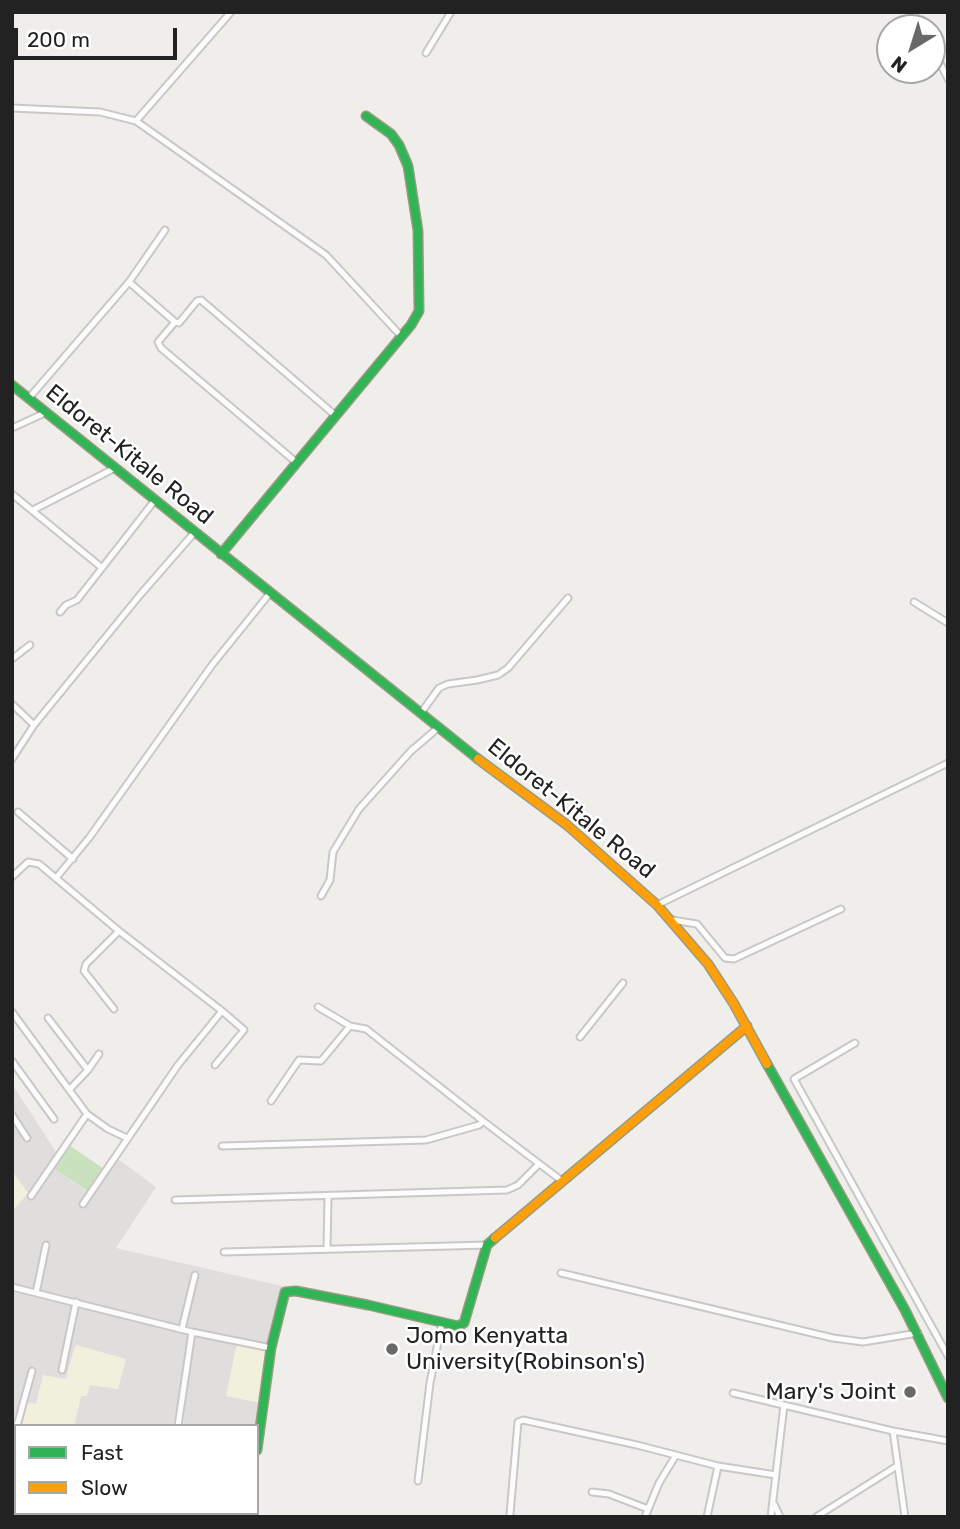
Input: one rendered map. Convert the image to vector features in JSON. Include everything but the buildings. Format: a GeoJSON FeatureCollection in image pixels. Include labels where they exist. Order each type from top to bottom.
{"type":"FeatureCollection","features":[{"type":"Feature","properties":{"kind":"main road"},"geometry":{"type":"LineString","coordinates":[[221,554],[419,311],[418,231],[408,166],[391,134],[366,116]]}},
{"type":"Feature","properties":{"kind":"main road","name":"Eldoret-Kitale Road"},"geometry":{"type":"LineString","coordinates":[[12,385],[421,713],[567,825],[657,905],[708,964],[747,1026],[918,1333],[948,1398]]}},
{"type":"Feature","properties":{"kind":"main road"},"geometry":{"type":"LineString","coordinates":[[259,1435],[271,1348],[285,1292],[368,1305],[458,1326],[464,1323],[487,1245],[747,1026]]}},
{"type":"Feature","properties":{"kind":"street"},"geometry":{"type":"LineString","coordinates":[[136,121],[231,12]]}},
{"type":"Feature","properties":{"kind":"street"},"geometry":{"type":"LineString","coordinates":[[426,53],[451,12]]}},
{"type":"Feature","properties":{"kind":"street"},"geometry":{"type":"LineString","coordinates":[[12,108],[100,112],[136,121],[326,255],[401,336]]}},
{"type":"Feature","properties":{"kind":"street"},"geometry":{"type":"LineString","coordinates":[[29,398],[129,282],[165,230]]}},
{"type":"Feature","properties":{"kind":"street"},"geometry":{"type":"LineString","coordinates":[[129,282],[175,322]]}},
{"type":"Feature","properties":{"kind":"street"},"geometry":{"type":"LineString","coordinates":[[297,463],[161,348],[158,342],[175,322],[179,323],[197,301],[201,300],[336,416]]}},
{"type":"Feature","properties":{"kind":"street"},"geometry":{"type":"LineString","coordinates":[[12,428],[47,412]]}},
{"type":"Feature","properties":{"kind":"street"},"geometry":{"type":"LineString","coordinates":[[33,510],[115,468]]}},
{"type":"Feature","properties":{"kind":"street"},"geometry":{"type":"LineString","coordinates":[[12,494],[101,568]]}},
{"type":"Feature","properties":{"kind":"street"},"geometry":{"type":"LineString","coordinates":[[60,612],[66,605],[77,600],[155,500]]}},
{"type":"Feature","properties":{"kind":"street"},"geometry":{"type":"LineString","coordinates":[[12,759],[34,726],[194,533]]}},
{"type":"Feature","properties":{"kind":"street"},"geometry":{"type":"LineString","coordinates":[[56,878],[73,859],[212,666],[270,593]]}},
{"type":"Feature","properties":{"kind":"street"},"geometry":{"type":"LineString","coordinates":[[421,713],[439,688],[487,677],[508,668],[568,598]]}},
{"type":"Feature","properties":{"kind":"street"},"geometry":{"type":"LineString","coordinates":[[914,602],[948,623]]}},
{"type":"Feature","properties":{"kind":"street"},"geometry":{"type":"LineString","coordinates":[[12,659],[30,645]]}},
{"type":"Feature","properties":{"kind":"street"},"geometry":{"type":"LineString","coordinates":[[12,704],[34,726]]}},
{"type":"Feature","properties":{"kind":"street"},"geometry":{"type":"LineString","coordinates":[[321,896],[330,880],[333,852],[359,809],[404,758],[439,727]]}},
{"type":"Feature","properties":{"kind":"street"},"geometry":{"type":"LineString","coordinates":[[657,905],[948,763]]}},
{"type":"Feature","properties":{"kind":"street"},"geometry":{"type":"LineString","coordinates":[[18,812],[73,859]]}},
{"type":"Feature","properties":{"kind":"street"},"geometry":{"type":"LineString","coordinates":[[12,877],[24,864],[33,862],[211,1000],[244,1030],[215,1065]]}},
{"type":"Feature","properties":{"kind":"street"},"geometry":{"type":"LineString","coordinates":[[669,919],[697,924],[725,958],[734,960],[841,908]]}},
{"type":"Feature","properties":{"kind":"street"},"geometry":{"type":"LineString","coordinates":[[114,1009],[84,971],[86,964],[119,931]]}},
{"type":"Feature","properties":{"kind":"street"},"geometry":{"type":"LineString","coordinates":[[580,1037],[623,983]]}},
{"type":"Feature","properties":{"kind":"street"},"geometry":{"type":"LineString","coordinates":[[318,1007],[351,1026],[366,1029],[562,1181]]}},
{"type":"Feature","properties":{"kind":"street"},"geometry":{"type":"LineString","coordinates":[[83,1204],[178,1065],[222,1011]]}},
{"type":"Feature","properties":{"kind":"street"},"geometry":{"type":"LineString","coordinates":[[12,1012],[87,1114],[127,1138]]}},
{"type":"Feature","properties":{"kind":"street"},"geometry":{"type":"LineString","coordinates":[[48,1018],[88,1070]]}},
{"type":"Feature","properties":{"kind":"street"},"geometry":{"type":"LineString","coordinates":[[271,1101],[299,1060],[321,1061],[351,1026]]}},
{"type":"Feature","properties":{"kind":"street"},"geometry":{"type":"LineString","coordinates":[[855,1043],[794,1079],[948,1356]]}},
{"type":"Feature","properties":{"kind":"street"},"geometry":{"type":"LineString","coordinates":[[69,1090],[99,1054]]}},
{"type":"Feature","properties":{"kind":"street"},"geometry":{"type":"LineString","coordinates":[[12,1061],[54,1119]]}},
{"type":"Feature","properties":{"kind":"street"},"geometry":{"type":"LineString","coordinates":[[31,1196],[87,1114]]}},
{"type":"Feature","properties":{"kind":"street"},"geometry":{"type":"LineString","coordinates":[[12,1115],[27,1138]]}},
{"type":"Feature","properties":{"kind":"street"},"geometry":{"type":"LineString","coordinates":[[222,1146],[426,1140],[470,1129],[484,1121]]}},
{"type":"Feature","properties":{"kind":"street"},"geometry":{"type":"LineString","coordinates":[[175,1200],[507,1189],[518,1185],[539,1164]]}},
{"type":"Feature","properties":{"kind":"street"},"geometry":{"type":"LineString","coordinates":[[327,1249],[328,1197]]}},
{"type":"Feature","properties":{"kind":"street"},"geometry":{"type":"LineString","coordinates":[[36,1293],[46,1245]]}},
{"type":"Feature","properties":{"kind":"street"},"geometry":{"type":"LineString","coordinates":[[224,1252],[487,1245]]}},
{"type":"Feature","properties":{"kind":"street"},"geometry":{"type":"LineString","coordinates":[[561,1273],[834,1338],[863,1342],[918,1333]]}},
{"type":"Feature","properties":{"kind":"street"},"geometry":{"type":"LineString","coordinates":[[182,1329],[195,1275]]}},
{"type":"Feature","properties":{"kind":"street"},"geometry":{"type":"LineString","coordinates":[[12,1287],[192,1332],[271,1348]]}},
{"type":"Feature","properties":{"kind":"street"},"geometry":{"type":"LineString","coordinates":[[62,1370],[76,1303]]}},
{"type":"Feature","properties":{"kind":"street"},"geometry":{"type":"LineString","coordinates":[[418,1481],[430,1383],[442,1322]]}},
{"type":"Feature","properties":{"kind":"street"},"geometry":{"type":"LineString","coordinates":[[178,1424],[192,1332]]}},
{"type":"Feature","properties":{"kind":"street"},"geometry":{"type":"LineString","coordinates":[[17,1424],[32,1371]]}},
{"type":"Feature","properties":{"kind":"street"},"geometry":{"type":"LineString","coordinates":[[733,1393],[893,1431],[948,1441]]}},
{"type":"Feature","properties":{"kind":"street"},"geometry":{"type":"LineString","coordinates":[[771,1517],[784,1405]]}},
{"type":"Feature","properties":{"kind":"street"},"geometry":{"type":"LineString","coordinates":[[510,1514],[519,1422],[523,1420],[718,1466],[776,1475]]}},
{"type":"Feature","properties":{"kind":"street"},"geometry":{"type":"LineString","coordinates":[[893,1431],[905,1517]]}},
{"type":"Feature","properties":{"kind":"street"},"geometry":{"type":"LineString","coordinates":[[645,1517],[676,1455]]}},
{"type":"Feature","properties":{"kind":"street"},"geometry":{"type":"LineString","coordinates":[[707,1517],[718,1466]]}},
{"type":"Feature","properties":{"kind":"street"},"geometry":{"type":"LineString","coordinates":[[816,1517],[897,1466]]}},
{"type":"Feature","properties":{"kind":"street"},"geometry":{"type":"LineString","coordinates":[[592,1492],[610,1494],[648,1509]]}},
{"type":"Feature","properties":{"kind":"street"},"geometry":{"type":"LineString","coordinates":[[773,1501],[780,1517]]}},
{"type":"Feature","properties":{"kind":"shaded area"},"geometry":{"type":"Polygon","coordinates":[[[12,1084],[56,1152],[49,1164],[53,1168],[88,1192],[114,1156],[156,1187],[116,1248],[282,1286],[267,1345],[186,1328],[12,1284],[12,1211],[28,1193],[12,1171],[12,1084]]]}},
{"type":"Feature","properties":{"kind":"shaded area"},"geometry":{"type":"Polygon","coordinates":[[[12,1292],[189,1334],[173,1424],[74,1424],[81,1396],[75,1345],[66,1379],[35,1404],[27,1402],[21,1424],[14,1424],[12,1434],[12,1292]]]}},
{"type":"Feature","properties":{"kind":"shaded area"},"geometry":{"type":"Polygon","coordinates":[[[194,1336],[237,1344],[226,1396],[261,1403],[257,1424],[183,1424],[194,1336]]]}},
{"type":"Feature","properties":{"kind":"green space"},"geometry":{"type":"Polygon","coordinates":[[[69,1145],[104,1169],[89,1192],[53,1168],[69,1145]]]}},
{"type":"Feature","properties":{"kind":"green space"},"geometry":{"type":"Polygon","coordinates":[[[12,1171],[28,1193],[12,1211],[12,1171]]]}},
{"type":"Feature","properties":{"kind":"green space"},"geometry":{"type":"Polygon","coordinates":[[[237,1344],[268,1352],[261,1403],[226,1396],[237,1344]]]}},
{"type":"Feature","properties":{"kind":"green space"},"geometry":{"type":"Polygon","coordinates":[[[76,1345],[126,1359],[118,1389],[90,1385],[87,1396],[81,1396],[74,1424],[21,1424],[27,1402],[36,1404],[43,1375],[66,1379],[76,1345]]]}},
{"type":"Feature","properties":{"kind":"green space"},"geometry":{"type":"Polygon","coordinates":[[[56,1515],[159,1515],[159,1517],[56,1515]]]}},
{"type":"Feature","properties":{"kind":"traffic: fast"},"geometry":{"type":"LineString","coordinates":[[221,554],[411,325],[419,311],[418,231],[408,166],[391,134],[366,116]]}},
{"type":"Feature","properties":{"kind":"traffic: fast"},"geometry":{"type":"LineString","coordinates":[[12,385],[478,759]]}},
{"type":"Feature","properties":{"kind":"traffic: fast"},"geometry":{"type":"LineString","coordinates":[[767,1064],[905,1310],[948,1398]]}},
{"type":"Feature","properties":{"kind":"traffic: fast"},"geometry":{"type":"LineString","coordinates":[[259,1435],[271,1348],[285,1292],[296,1291],[368,1305],[458,1326],[464,1323],[487,1245],[495,1238]]}},
{"type":"Feature","properties":{"kind":"traffic: slow"},"geometry":{"type":"LineString","coordinates":[[478,759],[567,825],[657,905],[708,964],[767,1064]]}},
{"type":"Feature","properties":{"kind":"traffic: slow"},"geometry":{"type":"LineString","coordinates":[[495,1238],[747,1026]]}},
{"type":"Feature","properties":{"kind":"place","name":"Jomo Kenyatta University(Robinson's)"},"geometry":{"type":"Point","coordinates":[392,1349]}},
{"type":"Feature","properties":{"kind":"place","name":"Mary's Joint"},"geometry":{"type":"Point","coordinates":[910,1392]}}]}
